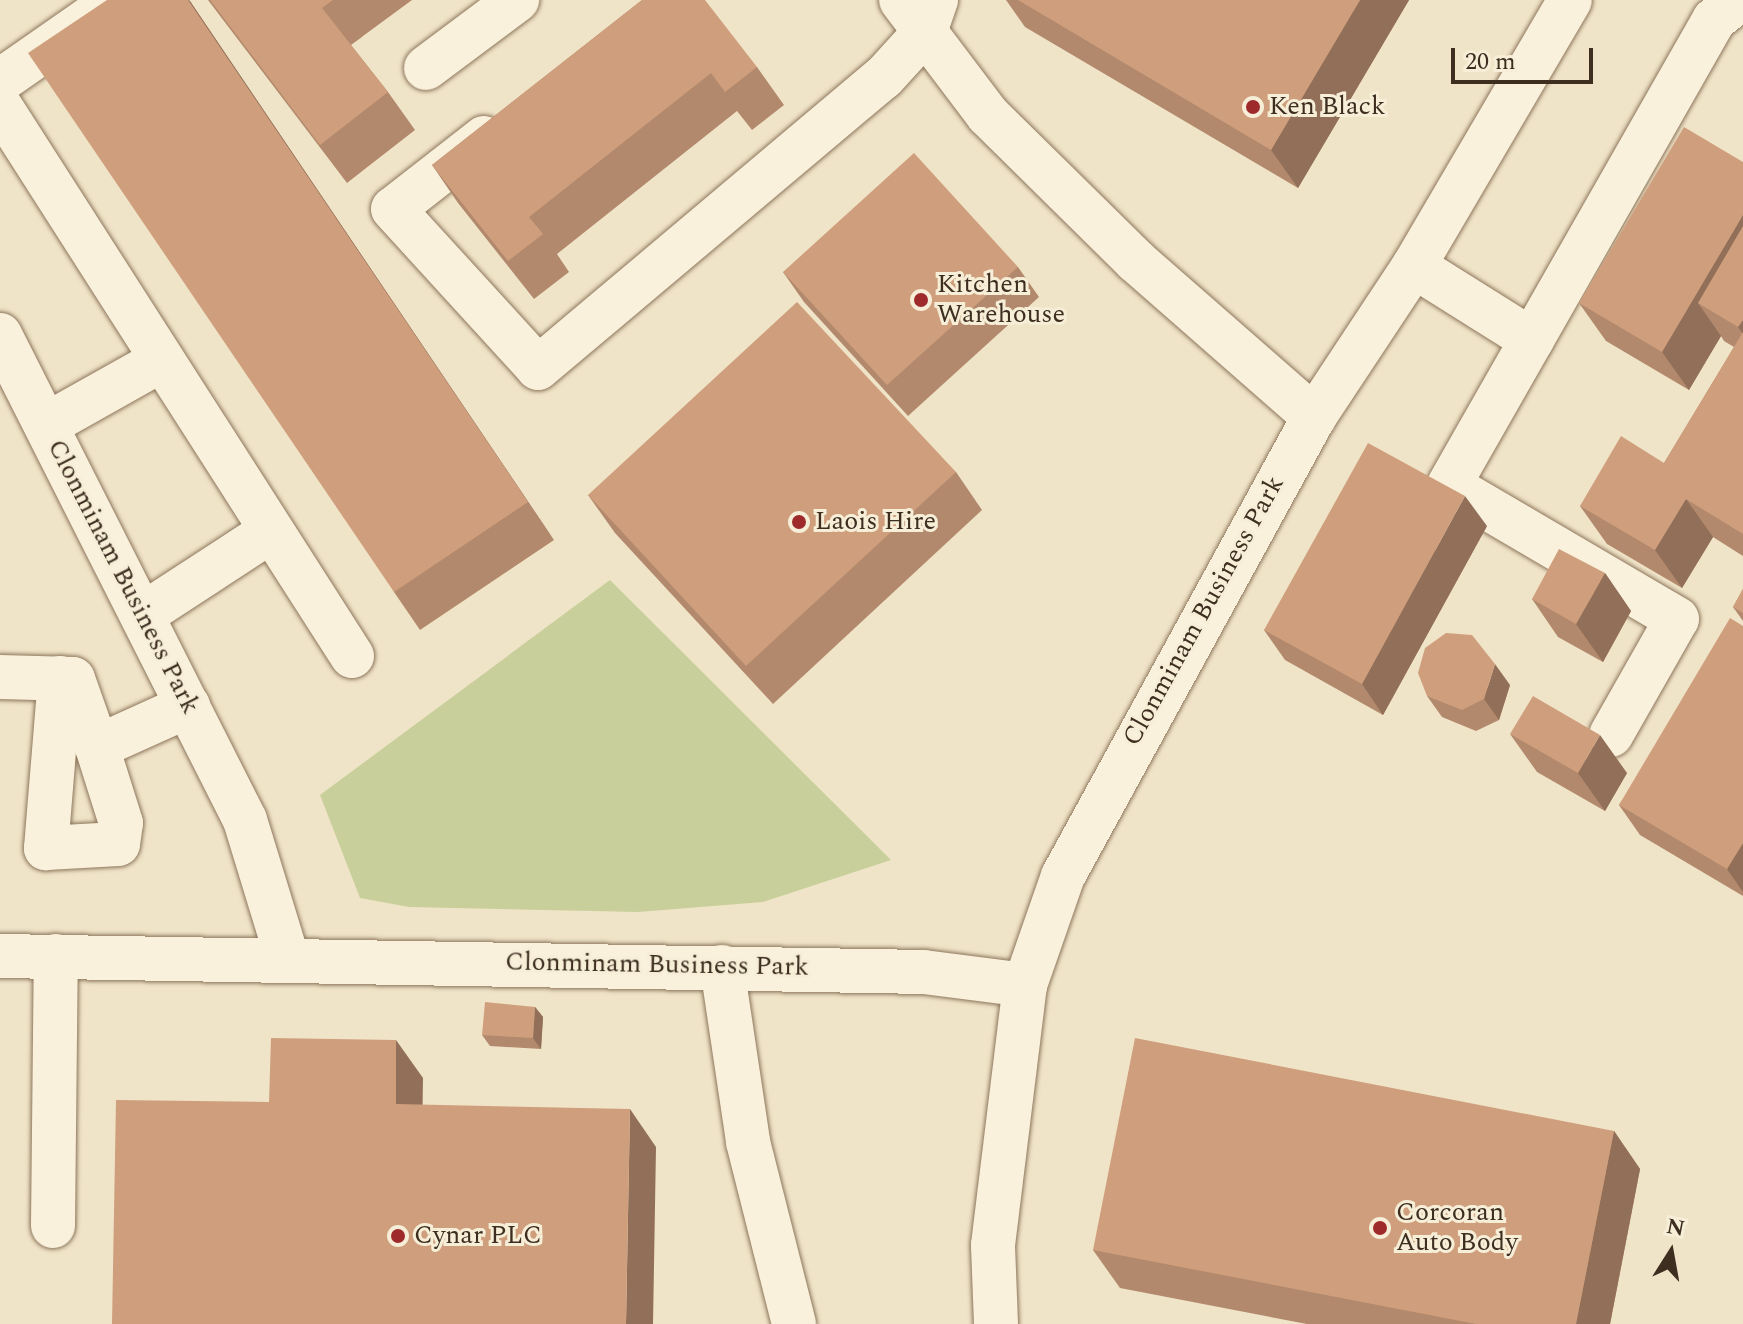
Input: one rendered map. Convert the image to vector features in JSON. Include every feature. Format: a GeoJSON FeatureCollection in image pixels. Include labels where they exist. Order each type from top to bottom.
{"type":"FeatureCollection","features":[{"type":"Feature","properties":{"kind":"street"},"geometry":{"type":"LineString","coordinates":[[0,81],[116,0]]}},
{"type":"Feature","properties":{"kind":"street"},"geometry":{"type":"LineString","coordinates":[[426,68],[517,0]]}},
{"type":"Feature","properties":{"kind":"street","name":"Clonminam Business Park"},"geometry":{"type":"LineString","coordinates":[[996,1324],[993,1245],[1025,985],[1063,876],[1105,787],[1314,417],[1414,266],[1570,0]]}},
{"type":"Feature","properties":{"kind":"street"},"geometry":{"type":"LineString","coordinates":[[1611,735],[1677,619],[1449,485],[1714,20],[1739,0]]}},
{"type":"Feature","properties":{"kind":"street"},"geometry":{"type":"LineString","coordinates":[[514,114],[393,209],[538,368],[884,77],[921,11],[988,115],[1136,261],[1314,417]]}},
{"type":"Feature","properties":{"kind":"street"},"geometry":{"type":"LineString","coordinates":[[0,106],[352,656]]}},
{"type":"Feature","properties":{"kind":"street"},"geometry":{"type":"LineString","coordinates":[[1414,266],[1532,340]]}},
{"type":"Feature","properties":{"kind":"street","name":"Clonminam Business Park"},"geometry":{"type":"LineString","coordinates":[[0,335],[245,820],[287,957]]}},
{"type":"Feature","properties":{"kind":"street"},"geometry":{"type":"LineString","coordinates":[[46,425],[162,360]]}},
{"type":"Feature","properties":{"kind":"street"},"geometry":{"type":"LineString","coordinates":[[142,615],[271,531]]}},
{"type":"Feature","properties":{"kind":"street"},"geometry":{"type":"LineString","coordinates":[[0,677],[60,678],[73,679],[121,823],[118,844],[46,848],[60,678]]}},
{"type":"Feature","properties":{"kind":"street"},"geometry":{"type":"LineString","coordinates":[[97,747],[188,706]]}},
{"type":"Feature","properties":{"kind":"street","name":"Clonminam Business Park"},"geometry":{"type":"LineString","coordinates":[[0,956],[287,957],[924,972],[1025,985]]}},
{"type":"Feature","properties":{"kind":"street"},"geometry":{"type":"LineString","coordinates":[[53,1226],[56,956]]}},
{"type":"Feature","properties":{"kind":"street"},"geometry":{"type":"LineString","coordinates":[[722,967],[748,1142],[794,1324]]}},
{"type":"Feature","properties":{"kind":"green space"},"geometry":{"type":"Polygon","coordinates":[[[610,580],[891,860],[763,902],[638,912],[409,907],[360,898],[320,795],[610,580]]]}},
{"type":"Feature","properties":{"kind":"building"},"geometry":{"type":"Polygon","coordinates":[[[107,0],[188,0],[528,502],[394,592],[28,53],[107,0]]]}},
{"type":"Feature","properties":{"kind":"building"},"geometry":{"type":"Polygon","coordinates":[[[210,0],[333,0],[322,8],[388,92],[320,145],[210,0]]]}},
{"type":"Feature","properties":{"kind":"building"},"geometry":{"type":"Polygon","coordinates":[[[642,0],[705,0],[757,67],[725,92],[711,73],[529,217],[543,234],[508,261],[432,165],[642,0]]]}},
{"type":"Feature","properties":{"kind":"building","name":"Ken Black"},"geometry":{"type":"Polygon","coordinates":[[[1018,0],[1360,0],[1271,150],[1018,0]]]}},
{"type":"Feature","properties":{"kind":"building"},"geometry":{"type":"Polygon","coordinates":[[[1684,127],[1743,162],[1743,215],[1662,352],[1579,303],[1684,127]]]}},
{"type":"Feature","properties":{"kind":"building","name":"Kitchen Warehouse"},"geometry":{"type":"Polygon","coordinates":[[[914,153],[1018,267],[887,385],[783,272],[914,153]]]}},
{"type":"Feature","properties":{"kind":"building"},"geometry":{"type":"Polygon","coordinates":[[[1743,226],[1743,320],[1738,327],[1698,303],[1743,226]]]}},
{"type":"Feature","properties":{"kind":"building","name":"Laois Hire"},"geometry":{"type":"Polygon","coordinates":[[[797,302],[956,472],[746,666],[588,495],[797,302]]]}},
{"type":"Feature","properties":{"kind":"building"},"geometry":{"type":"Polygon","coordinates":[[[1743,332],[1743,534],[1686,499],[1655,550],[1580,506],[1621,436],[1664,463],[1743,332]]]}},
{"type":"Feature","properties":{"kind":"building"},"geometry":{"type":"Polygon","coordinates":[[[1368,443],[1465,496],[1362,684],[1264,630],[1368,443]]]}},
{"type":"Feature","properties":{"kind":"building"},"geometry":{"type":"Polygon","coordinates":[[[1559,549],[1605,573],[1576,624],[1532,599],[1559,549]]]}},
{"type":"Feature","properties":{"kind":"building"},"geometry":{"type":"Polygon","coordinates":[[[1743,589],[1743,613],[1733,607],[1743,589]]]}},
{"type":"Feature","properties":{"kind":"building"},"geometry":{"type":"Polygon","coordinates":[[[1730,618],[1743,626],[1743,843],[1727,869],[1619,805],[1730,618]]]}},
{"type":"Feature","properties":{"kind":"building"},"geometry":{"type":"Polygon","coordinates":[[[1446,633],[1472,635],[1495,664],[1484,699],[1462,710],[1427,696],[1418,673],[1425,648],[1446,633]]]}},
{"type":"Feature","properties":{"kind":"building"},"geometry":{"type":"Polygon","coordinates":[[[1533,696],[1600,735],[1578,773],[1510,734],[1533,696]]]}},
{"type":"Feature","properties":{"kind":"building"},"geometry":{"type":"Polygon","coordinates":[[[485,1002],[535,1007],[533,1038],[482,1035],[485,1002]]]}},
{"type":"Feature","properties":{"kind":"building","name":"Cynar PLC"},"geometry":{"type":"Polygon","coordinates":[[[271,1038],[396,1040],[396,1104],[630,1109],[626,1324],[112,1324],[116,1100],[269,1102],[271,1038]]]}},
{"type":"Feature","properties":{"kind":"building","name":"Corcoran Auto Body"},"geometry":{"type":"Polygon","coordinates":[[[1135,1038],[1614,1131],[1576,1324],[1476,1324],[1093,1250],[1135,1038]]]}},
{"type":"Feature","properties":{"kind":"place","name":"Ken Black"},"geometry":{"type":"Point","coordinates":[1253,107]}},
{"type":"Feature","properties":{"kind":"place","name":"Kitchen Warehouse"},"geometry":{"type":"Point","coordinates":[921,300]}},
{"type":"Feature","properties":{"kind":"place","name":"Laois Hire"},"geometry":{"type":"Point","coordinates":[799,522]}},
{"type":"Feature","properties":{"kind":"place","name":"Corcoran Auto Body"},"geometry":{"type":"Point","coordinates":[1380,1228]}},
{"type":"Feature","properties":{"kind":"place","name":"Cynar PLC"},"geometry":{"type":"Point","coordinates":[398,1236]}}]}
